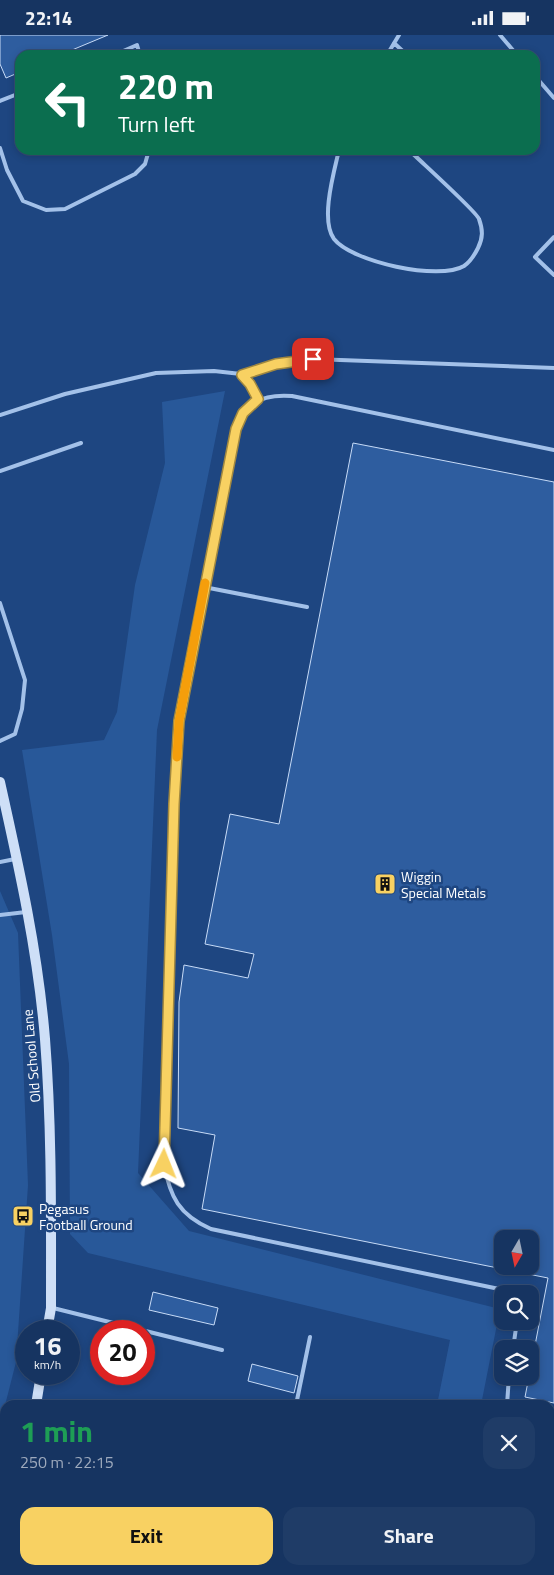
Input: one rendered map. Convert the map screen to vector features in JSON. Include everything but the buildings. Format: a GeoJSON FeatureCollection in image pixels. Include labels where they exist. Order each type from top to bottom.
{"type":"FeatureCollection","features":[{"type":"Feature","properties":{"kind":"street","name":"Old School Lane"},"geometry":{"type":"LineString","coordinates":[[0,782],[28,911],[45,1037],[51,1136],[51,1308],[49,1320]]}},
{"type":"Feature","properties":{"kind":"street"},"geometry":{"type":"LineString","coordinates":[[37,1400],[39,1385]]}},
{"type":"Feature","properties":{"kind":"lane"},"geometry":{"type":"LineString","coordinates":[[390,50],[399,35]]}},
{"type":"Feature","properties":{"kind":"lane"},"geometry":{"type":"LineString","coordinates":[[500,35],[513,50]]}},
{"type":"Feature","properties":{"kind":"lane"},"geometry":{"type":"LineString","coordinates":[[394,43],[402,50]]}},
{"type":"Feature","properties":{"kind":"lane"},"geometry":{"type":"LineString","coordinates":[[126,50],[137,45],[138,50]]}},
{"type":"Feature","properties":{"kind":"lane"},"geometry":{"type":"LineString","coordinates":[[540,82],[554,98]]}},
{"type":"Feature","properties":{"kind":"lane"},"geometry":{"type":"LineString","coordinates":[[0,101],[15,95]]}},
{"type":"Feature","properties":{"kind":"lane"},"geometry":{"type":"LineString","coordinates":[[0,148],[7,170],[23,201],[46,210],[65,209],[135,174],[145,164],[148,155]]}},
{"type":"Feature","properties":{"kind":"lane"},"geometry":{"type":"LineString","coordinates":[[338,155],[331,181],[328,221],[334,239],[350,250],[377,263],[438,272],[464,266],[474,255],[483,237],[479,217],[414,155]]}},
{"type":"Feature","properties":{"kind":"lane"},"geometry":{"type":"LineString","coordinates":[[554,237],[535,257],[554,275]]}},
{"type":"Feature","properties":{"kind":"lane"},"geometry":{"type":"LineString","coordinates":[[0,415],[65,395],[156,373],[214,371],[242,375],[276,364],[313,359],[554,368]]}},
{"type":"Feature","properties":{"kind":"lane"},"geometry":{"type":"LineString","coordinates":[[242,375],[250,384],[258,399]]}},
{"type":"Feature","properties":{"kind":"lane"},"geometry":{"type":"LineString","coordinates":[[494,1288],[211,1229],[194,1221],[179,1206],[169,1189],[164,1164],[174,804],[179,721],[236,429],[243,413],[258,399],[276,395],[292,396],[554,450]]}},
{"type":"Feature","properties":{"kind":"lane"},"geometry":{"type":"LineString","coordinates":[[0,471],[81,443]]}},
{"type":"Feature","properties":{"kind":"lane"},"geometry":{"type":"LineString","coordinates":[[204,587],[307,607]]}},
{"type":"Feature","properties":{"kind":"lane"},"geometry":{"type":"LineString","coordinates":[[0,603],[25,680],[22,709],[15,733],[0,741]]}},
{"type":"Feature","properties":{"kind":"lane"},"geometry":{"type":"LineString","coordinates":[[0,862],[18,859]]}},
{"type":"Feature","properties":{"kind":"lane"},"geometry":{"type":"LineString","coordinates":[[0,915],[28,911]]}},
{"type":"Feature","properties":{"kind":"lane"},"geometry":{"type":"LineString","coordinates":[[51,1308],[222,1350]]}},
{"type":"Feature","properties":{"kind":"lane"},"geometry":{"type":"LineString","coordinates":[[297,1400],[310,1337]]}},
{"type":"Feature","properties":{"kind":"lane"},"geometry":{"type":"LineString","coordinates":[[507,1400],[508,1385]]}},
{"type":"Feature","properties":{"kind":"shaded area"},"geometry":{"type":"Polygon","coordinates":[[[225,391],[157,730],[138,1173],[189,1231],[494,1307],[494,1330],[496,1330],[482,1400],[438,1400],[450,1340],[88,1253],[70,1234],[69,1064],[52,935],[22,750],[104,740],[117,712],[135,585],[165,463],[162,402],[225,391]]]}},
{"type":"Feature","properties":{"kind":"shaded area"},"geometry":{"type":"Polygon","coordinates":[[[0,891],[18,933],[28,1185],[19,1320],[15,1320],[15,1366],[6,1400],[0,1400],[0,891]]]}},
{"type":"Feature","properties":{"kind":"slow traffic"},"geometry":{"type":"LineString","coordinates":[[177,757],[179,721],[205,583]]}},
{"type":"Feature","properties":{"kind":"place","name":"Wiggin Special Metals"},"geometry":{"type":"Point","coordinates":[385,884]}},
{"type":"Feature","properties":{"kind":"place","name":"Pegasus Football Ground"},"geometry":{"type":"Point","coordinates":[23,1216]}},
{"type":"Feature","properties":{"kind":"route"},"geometry":{"type":"LineString","coordinates":[[164,1164],[174,804],[179,721],[236,429],[243,413],[258,399],[250,384],[242,375],[276,364],[313,359]]}}]}
